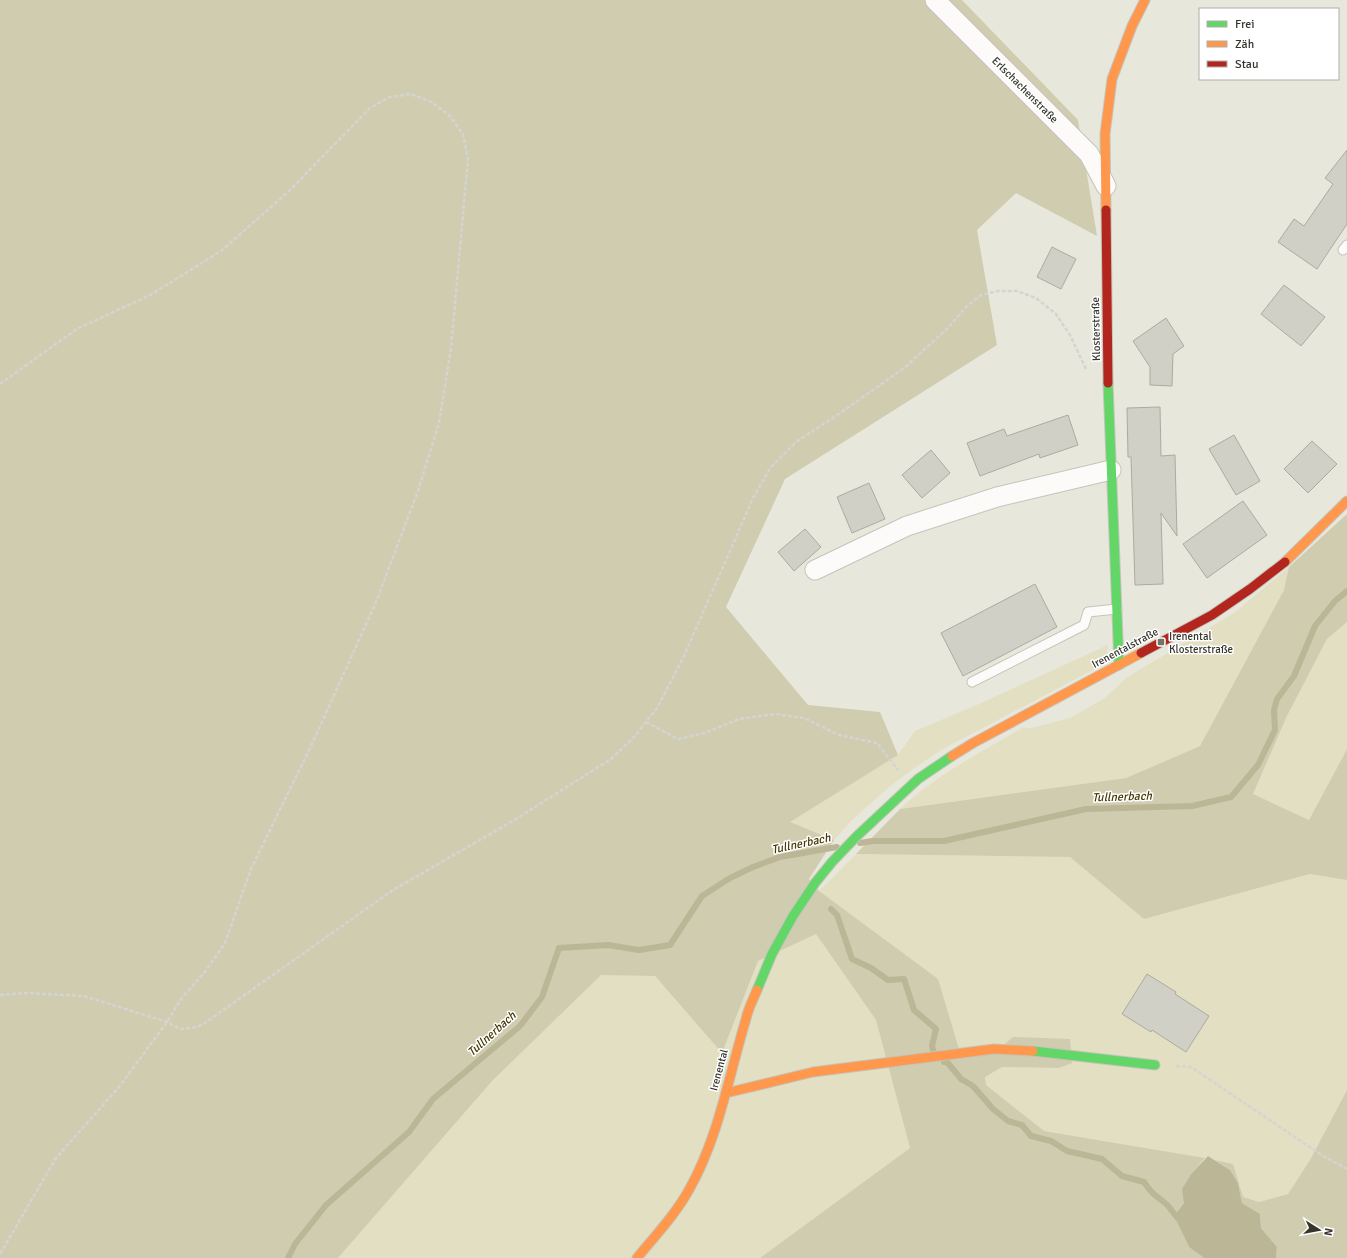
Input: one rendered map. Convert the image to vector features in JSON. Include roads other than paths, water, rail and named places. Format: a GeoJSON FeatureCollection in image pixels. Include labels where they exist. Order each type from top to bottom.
{"type":"FeatureCollection","features":[{"type":"Feature","properties":{"kind":"street","name":"Erlschachenstraße"},"geometry":{"type":"LineString","coordinates":[[935,0],[1089,154],[1106,186]]}},
{"type":"Feature","properties":{"kind":"street","name":"Klosterstraße"},"geometry":{"type":"LineString","coordinates":[[1119,665],[1111,470],[1105,134],[1112,79],[1132,26],[1145,0]]}},
{"type":"Feature","properties":{"kind":"street"},"geometry":{"type":"LineString","coordinates":[[815,570],[907,526],[997,497],[1111,470]]}},
{"type":"Feature","properties":{"kind":"street","name":"Irenentalstraße"},"geometry":{"type":"LineString","coordinates":[[815,883],[832,862],[857,836],[918,779],[973,743],[1212,615],[1250,589],[1286,561],[1347,501]]}},
{"type":"Feature","properties":{"kind":"street","name":"Irenental"},"geometry":{"type":"LineString","coordinates":[[637,1258],[674,1213],[690,1189],[704,1160],[726,1093],[746,1017],[772,954],[793,916],[815,883]]}},
{"type":"Feature","properties":{"kind":"street"},"geometry":{"type":"LineString","coordinates":[[726,1093],[813,1072],[994,1049],[1039,1051],[1156,1065]]}},
{"type":"Feature","properties":{"kind":"lane"},"geometry":{"type":"LineString","coordinates":[[972,682],[1084,625],[1088,612],[1117,609]]}},
{"type":"Feature","properties":{"kind":"waterway","name":"Tullnerbach"},"geometry":{"type":"LineString","coordinates":[[860,843],[872,841],[944,841],[1086,809],[1192,806],[1231,797],[1258,765],[1275,730],[1274,710],[1277,699],[1294,676],[1315,626],[1335,601],[1347,591]]}},
{"type":"Feature","properties":{"kind":"waterway","name":"Tullnerbach"},"geometry":{"type":"LineString","coordinates":[[288,1258],[295,1244],[326,1205],[409,1132],[433,1099],[520,1026],[542,997],[559,948],[608,945],[639,950],[670,945],[702,896],[730,878],[753,867],[780,857],[837,847]]}},
{"type":"Feature","properties":{"kind":"waterway"},"geometry":{"type":"LineString","coordinates":[[831,909],[837,915],[852,959],[871,968],[888,980],[904,979],[914,1010],[936,1029],[932,1046],[934,1053]]}},
{"type":"Feature","properties":{"kind":"waterway"},"geometry":{"type":"LineString","coordinates":[[944,1062],[947,1062],[961,1079],[973,1086],[993,1109],[1008,1121],[1022,1125],[1031,1136],[1051,1141],[1067,1151],[1102,1159],[1122,1176],[1144,1182],[1180,1220]]}},
{"type":"Feature","properties":{"kind":"place","name":"Irenental Klosterstraße"},"geometry":{"type":"Point","coordinates":[1161,642]}}]}
